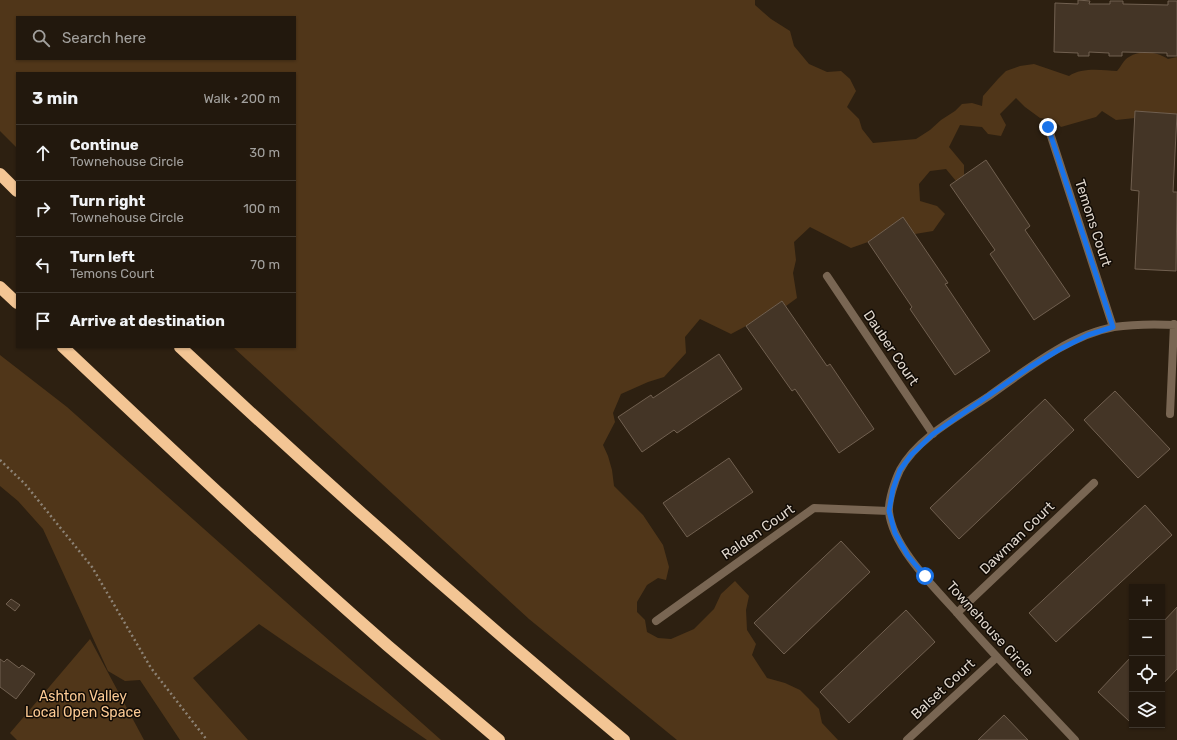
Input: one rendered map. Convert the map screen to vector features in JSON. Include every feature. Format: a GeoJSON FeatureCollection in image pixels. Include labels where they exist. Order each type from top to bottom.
{"type":"FeatureCollection","features":[{"type":"Feature","properties":{"kind":"highway"},"geometry":{"type":"LineString","coordinates":[[0,174],[16,190]]}},
{"type":"Feature","properties":{"kind":"highway"},"geometry":{"type":"LineString","coordinates":[[0,287],[16,302]]}},
{"type":"Feature","properties":{"kind":"highway"},"geometry":{"type":"LineString","coordinates":[[63,348],[183,461],[291,559],[387,645],[499,740]]}},
{"type":"Feature","properties":{"kind":"highway"},"geometry":{"type":"LineString","coordinates":[[181,348],[415,560],[624,740]]}},
{"type":"Feature","properties":{"kind":"street","name":"Temons Court"},"geometry":{"type":"LineString","coordinates":[[1048,127],[1113,327]]}},
{"type":"Feature","properties":{"kind":"street","name":"Dauber Court"},"geometry":{"type":"LineString","coordinates":[[827,276],[933,434]]}},
{"type":"Feature","properties":{"kind":"street","name":"Townehouse Circle"},"geometry":{"type":"LineString","coordinates":[[1075,740],[996,657],[908,556],[895,533],[889,511],[893,489],[900,470],[911,455],[933,434],[1030,367],[1060,349],[1088,335],[1113,327],[1139,324],[1175,324]]}},
{"type":"Feature","properties":{"kind":"street"},"geometry":{"type":"LineString","coordinates":[[1170,414],[1175,324]]}},
{"type":"Feature","properties":{"kind":"street","name":"Dawman Court"},"geometry":{"type":"LineString","coordinates":[[957,613],[1094,483]]}},
{"type":"Feature","properties":{"kind":"street","name":"Ralden Court"},"geometry":{"type":"LineString","coordinates":[[656,621],[814,508],[889,511]]}},
{"type":"Feature","properties":{"kind":"street","name":"Balset Court"},"geometry":{"type":"LineString","coordinates":[[907,740],[996,657]]}},
{"type":"Feature","properties":{"kind":"path"},"geometry":{"type":"LineString","coordinates":[[0,460],[25,484],[92,567],[151,668],[207,740]]}},
{"type":"Feature","properties":{"kind":"green space"},"geometry":{"type":"Polygon","coordinates":[[[0,0],[755,0],[755,5],[771,19],[790,31],[794,46],[809,64],[827,72],[841,71],[850,79],[856,91],[847,107],[859,119],[862,129],[873,143],[916,139],[955,111],[962,104],[972,103],[982,106],[983,96],[998,79],[1006,71],[1020,66],[1034,64],[1069,76],[1086,70],[1117,71],[1127,58],[1144,52],[1154,53],[1168,59],[1177,57],[1177,114],[1135,111],[1135,118],[1116,120],[1102,111],[1096,117],[1061,127],[1054,120],[1040,118],[1016,98],[1000,114],[1006,125],[1001,136],[988,134],[982,127],[960,125],[949,147],[964,165],[964,175],[956,181],[946,169],[930,171],[919,184],[920,201],[937,206],[945,214],[933,231],[915,234],[903,218],[868,242],[851,248],[810,227],[794,242],[796,260],[793,273],[797,298],[786,306],[782,301],[746,326],[731,334],[700,319],[685,337],[686,353],[664,377],[648,382],[621,394],[613,413],[615,422],[603,445],[612,470],[614,486],[643,515],[663,545],[669,567],[666,580],[658,578],[647,585],[637,602],[637,612],[645,620],[647,632],[658,638],[671,639],[694,629],[714,609],[721,594],[735,581],[749,596],[746,610],[747,630],[756,644],[752,655],[767,678],[785,683],[800,690],[819,709],[822,723],[838,740],[677,740],[529,619],[234,348],[296,348],[296,72],[16,72],[16,147],[0,131],[0,0]]]}},
{"type":"Feature","properties":{"kind":"green space"},"geometry":{"type":"Polygon","coordinates":[[[0,355],[67,407],[441,740],[427,740],[259,624],[193,678],[248,740],[180,740],[140,680],[125,681],[108,671],[43,529],[18,501],[0,486],[0,355]]]}},
{"type":"Feature","properties":{"kind":"green space","name":"Ashton Valley Local Open Space"},"geometry":{"type":"Polygon","coordinates":[[[90,639],[144,740],[17,740],[10,733],[90,639]]]}},
{"type":"Feature","properties":{"kind":"building"},"geometry":{"type":"Polygon","coordinates":[[[1078,0],[1090,1],[1089,4],[1110,4],[1110,1],[1123,1],[1123,4],[1168,5],[1168,1],[1177,1],[1177,56],[1167,56],[1167,53],[1122,52],[1122,56],[1109,56],[1109,53],[1089,52],[1089,56],[1078,56],[1078,53],[1054,52],[1055,3],[1078,4],[1078,0]]]}},
{"type":"Feature","properties":{"kind":"building"},"geometry":{"type":"Polygon","coordinates":[[[1135,111],[1177,114],[1173,192],[1177,192],[1176,271],[1135,269],[1139,191],[1131,190],[1135,111]]]}},
{"type":"Feature","properties":{"kind":"building"},"geometry":{"type":"Polygon","coordinates":[[[986,160],[1030,226],[1025,230],[1070,296],[1034,320],[990,254],[995,250],[950,185],[986,160]]]}},
{"type":"Feature","properties":{"kind":"building"},"geometry":{"type":"Polygon","coordinates":[[[903,217],[948,283],[945,284],[990,351],[955,375],[910,309],[912,307],[868,242],[903,217]]]}},
{"type":"Feature","properties":{"kind":"building"},"geometry":{"type":"Polygon","coordinates":[[[782,301],[827,366],[830,364],[874,429],[839,453],[795,389],[792,391],[746,326],[782,301]]]}},
{"type":"Feature","properties":{"kind":"building"},"geometry":{"type":"Polygon","coordinates":[[[719,354],[742,389],[677,433],[674,430],[642,452],[618,417],[651,395],[653,398],[719,354]]]}},
{"type":"Feature","properties":{"kind":"building"},"geometry":{"type":"Polygon","coordinates":[[[1115,391],[1170,449],[1138,478],[1084,420],[1115,391]]]}},
{"type":"Feature","properties":{"kind":"building"},"geometry":{"type":"Polygon","coordinates":[[[1045,399],[1074,430],[959,539],[930,508],[1045,399]]]}},
{"type":"Feature","properties":{"kind":"building"},"geometry":{"type":"Polygon","coordinates":[[[729,458],[753,492],[687,537],[663,503],[729,458]]]}},
{"type":"Feature","properties":{"kind":"building"},"geometry":{"type":"Polygon","coordinates":[[[1145,505],[1172,535],[1056,642],[1029,613],[1145,505]]]}},
{"type":"Feature","properties":{"kind":"building"},"geometry":{"type":"Polygon","coordinates":[[[841,541],[870,572],[784,654],[754,623],[841,541]]]}},
{"type":"Feature","properties":{"kind":"building"},"geometry":{"type":"Polygon","coordinates":[[[11,599],[20,605],[15,611],[6,604],[11,599]]]}},
{"type":"Feature","properties":{"kind":"building"},"geometry":{"type":"Polygon","coordinates":[[[1177,607],[1177,669],[1165,682],[1165,620],[1177,607]]]}},
{"type":"Feature","properties":{"kind":"building"},"geometry":{"type":"Polygon","coordinates":[[[906,610],[935,642],[849,723],[820,692],[906,610]]]}},
{"type":"Feature","properties":{"kind":"building"},"geometry":{"type":"Polygon","coordinates":[[[0,659],[4,662],[7,659],[19,668],[22,665],[35,674],[16,699],[0,687],[0,659]]]}},
{"type":"Feature","properties":{"kind":"building"},"geometry":{"type":"Polygon","coordinates":[[[1129,659],[1129,721],[1098,692],[1129,659]]]}},
{"type":"Feature","properties":{"kind":"building"},"geometry":{"type":"Polygon","coordinates":[[[1004,715],[1028,740],[978,740],[1004,715]]]}},
{"type":"Feature","properties":{"kind":"route"},"geometry":{"type":"LineString","coordinates":[[925,576],[908,556],[895,533],[889,511],[893,489],[900,470],[911,455],[933,434],[1030,367],[1060,349],[1088,335],[1113,327],[1048,127]]}}]}
